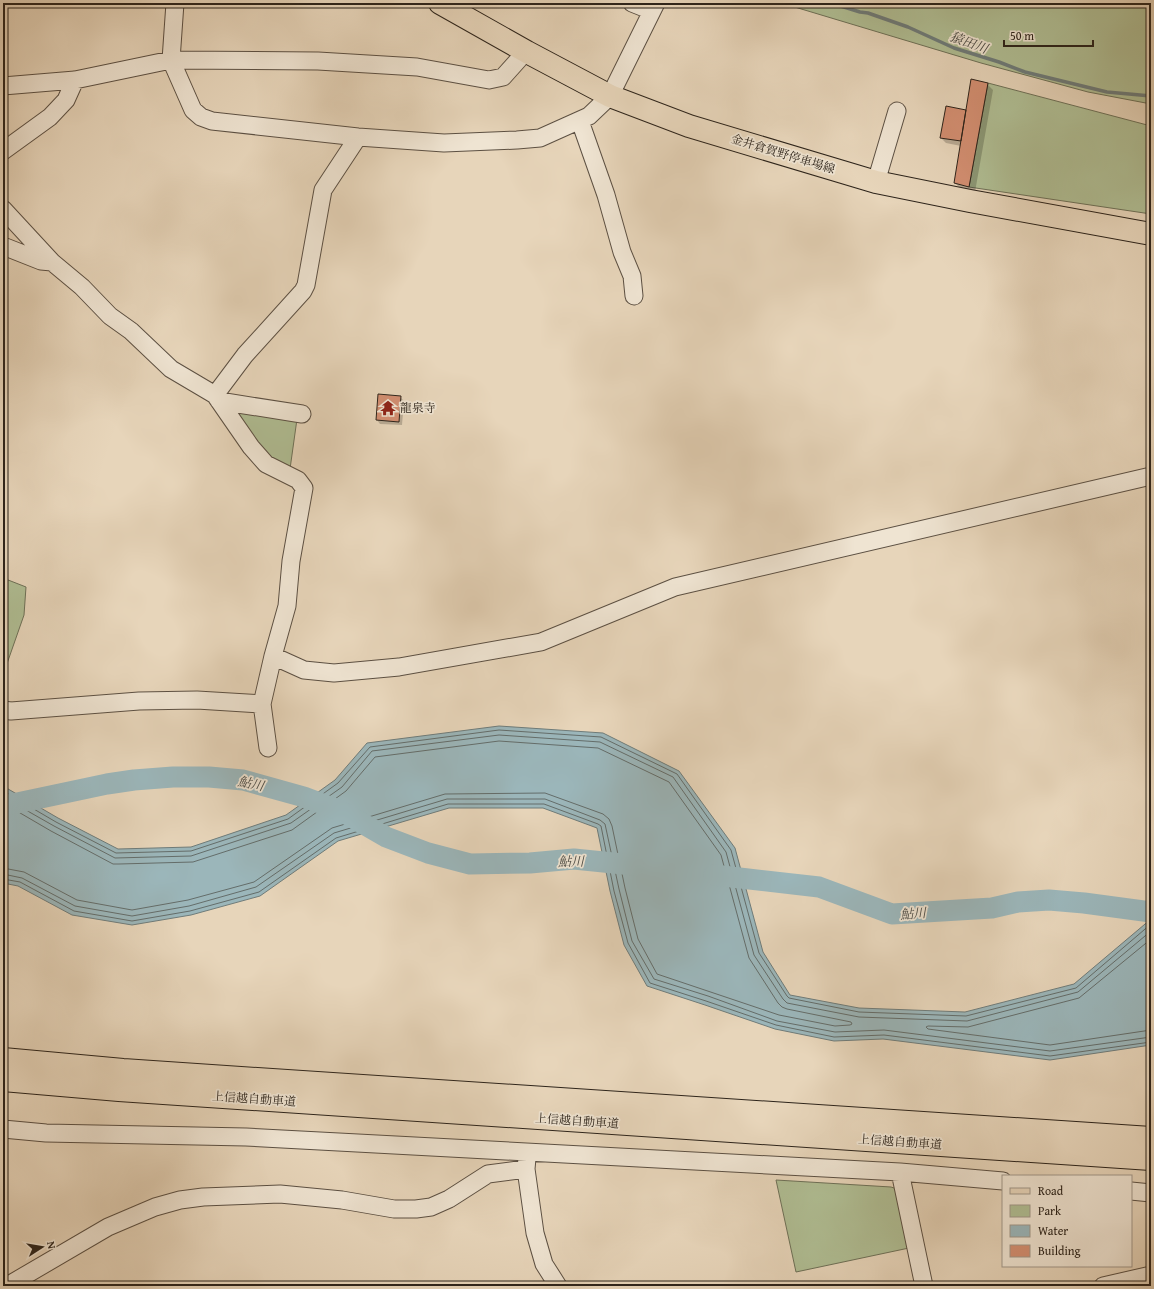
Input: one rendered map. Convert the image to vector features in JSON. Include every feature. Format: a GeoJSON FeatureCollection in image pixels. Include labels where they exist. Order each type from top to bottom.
{"type":"FeatureCollection","features":[{"type":"Feature","properties":{"kind":"main road","name":"金井倉賀野停車場線"},"geometry":{"type":"LineString","coordinates":[[440,3],[527,52],[610,96],[689,126],[876,182],[970,201],[1151,234]]}},
{"type":"Feature","properties":{"kind":"main road","name":"上信越自動車道"},"geometry":{"type":"LineString","coordinates":[[3,1059],[130,1071],[1151,1138]]}},
{"type":"Feature","properties":{"kind":"main road","name":"上信越自動車道"},"geometry":{"type":"LineString","coordinates":[[3,1080],[119,1090],[1151,1159]]}},
{"type":"Feature","properties":{"kind":"street"},"geometry":{"type":"LineString","coordinates":[[175,3],[171,60],[193,110],[201,117],[212,121],[358,137],[444,143],[540,138],[589,116],[610,96],[654,7],[632,3]]}},
{"type":"Feature","properties":{"kind":"street"},"geometry":{"type":"LineString","coordinates":[[3,86],[75,80],[171,60],[318,61],[417,67],[489,80],[503,77],[527,52]]}},
{"type":"Feature","properties":{"kind":"street"},"geometry":{"type":"LineString","coordinates":[[3,151],[50,117],[66,100],[75,80]]}},
{"type":"Feature","properties":{"kind":"street"},"geometry":{"type":"LineString","coordinates":[[876,182],[897,111]]}},
{"type":"Feature","properties":{"kind":"street"},"geometry":{"type":"LineString","coordinates":[[580,121],[606,195],[622,252],[632,276],[634,296]]}},
{"type":"Feature","properties":{"kind":"street"},"geometry":{"type":"LineString","coordinates":[[217,398],[245,355],[303,291],[306,285],[324,190],[358,137]]}},
{"type":"Feature","properties":{"kind":"street"},"geometry":{"type":"LineString","coordinates":[[3,209],[52,262],[82,286],[110,316],[131,331],[171,369],[217,398],[302,414]]}},
{"type":"Feature","properties":{"kind":"street"},"geometry":{"type":"LineString","coordinates":[[3,246],[41,261],[52,262]]}},
{"type":"Feature","properties":{"kind":"street"},"geometry":{"type":"LineString","coordinates":[[217,398],[251,447],[266,464],[298,480],[304,488],[291,561],[287,606],[273,656],[262,704],[268,748]]}},
{"type":"Feature","properties":{"kind":"street"},"geometry":{"type":"LineString","coordinates":[[273,656],[304,670],[334,673],[399,667],[541,642],[675,587],[1151,476]]}},
{"type":"Feature","properties":{"kind":"street"},"geometry":{"type":"LineString","coordinates":[[3,710],[11,711],[140,701],[183,700],[262,704]]}},
{"type":"Feature","properties":{"kind":"street"},"geometry":{"type":"LineString","coordinates":[[3,1129],[46,1133],[246,1137],[900,1172],[1002,1181]]}},
{"type":"Feature","properties":{"kind":"street"},"geometry":{"type":"LineString","coordinates":[[527,1152],[526,1169],[535,1233],[544,1264],[558,1286]]}},
{"type":"Feature","properties":{"kind":"street"},"geometry":{"type":"LineString","coordinates":[[7,1286],[108,1227],[156,1207],[180,1200],[202,1197],[280,1194],[342,1200],[394,1209],[416,1209],[431,1207],[449,1199],[488,1174],[526,1169]]}},
{"type":"Feature","properties":{"kind":"street"},"geometry":{"type":"LineString","coordinates":[[900,1172],[924,1286]]}},
{"type":"Feature","properties":{"kind":"street"},"geometry":{"type":"LineString","coordinates":[[1132,1191],[1151,1193]]}},
{"type":"Feature","properties":{"kind":"street"},"geometry":{"type":"LineString","coordinates":[[1102,1286],[1151,1275]]}},
{"type":"Feature","properties":{"kind":"green space"},"geometry":{"type":"Polygon","coordinates":[[[788,3],[1151,3],[1151,104],[1088,92],[981,63],[788,5],[788,3]]]}},
{"type":"Feature","properties":{"kind":"green space"},"geometry":{"type":"Polygon","coordinates":[[[988,83],[1151,126],[1151,214],[969,187],[988,83]]]}},
{"type":"Feature","properties":{"kind":"green space"},"geometry":{"type":"Polygon","coordinates":[[[231,407],[297,419],[290,469],[266,458],[231,407]]]}},
{"type":"Feature","properties":{"kind":"green space"},"geometry":{"type":"Polygon","coordinates":[[[3,578],[26,587],[24,615],[3,675],[3,578]]]}},
{"type":"Feature","properties":{"kind":"green space"},"geometry":{"type":"Polygon","coordinates":[[[776,1180],[891,1187],[897,1189],[909,1248],[796,1272],[776,1180]]]}},
{"type":"Feature","properties":{"kind":"water"},"geometry":{"type":"Polygon","coordinates":[[[499,726],[603,733],[679,771],[735,848],[763,952],[790,995],[859,1008],[965,1012],[1074,984],[1151,919],[1151,1045],[1050,1060],[883,1039],[834,1041],[775,1029],[647,986],[624,945],[610,891],[597,828],[543,808],[449,808],[338,841],[260,896],[191,915],[132,925],[72,915],[18,886],[3,883],[3,786],[58,818],[118,849],[191,847],[286,815],[335,780],[367,743],[499,726]]]}},
{"type":"Feature","properties":{"kind":"building"},"geometry":{"type":"Polygon","coordinates":[[[971,79],[988,83],[969,187],[954,183],[971,79]]]}},
{"type":"Feature","properties":{"kind":"building"},"geometry":{"type":"Polygon","coordinates":[[[946,106],[966,110],[961,141],[940,138],[946,106]]]}},
{"type":"Feature","properties":{"kind":"building","name":"龍泉寺"},"geometry":{"type":"Polygon","coordinates":[[[378,394],[401,396],[399,422],[376,420],[378,394]]]}},
{"type":"Feature","properties":{"kind":"waterway","name":"猿田川"},"geometry":{"type":"LineString","coordinates":[[831,3],[868,13],[908,27],[954,48],[1025,72],[1107,92],[1151,96]]}},
{"type":"Feature","properties":{"kind":"waterway","name":"鮎川"},"geometry":{"type":"LineString","coordinates":[[3,806],[107,784],[134,780],[173,777],[209,777],[243,780],[304,797],[341,811],[386,837],[428,853],[470,864],[530,863],[574,859],[633,865]]}},
{"type":"Feature","properties":{"kind":"waterway","name":"鮎川"},"geometry":{"type":"LineString","coordinates":[[714,875],[819,887],[892,914],[992,908],[1018,902],[1049,900],[1151,912]]}},
{"type":"Feature","properties":{"kind":"place","name":"龍泉寺"},"geometry":{"type":"Point","coordinates":[388,408]}}]}
